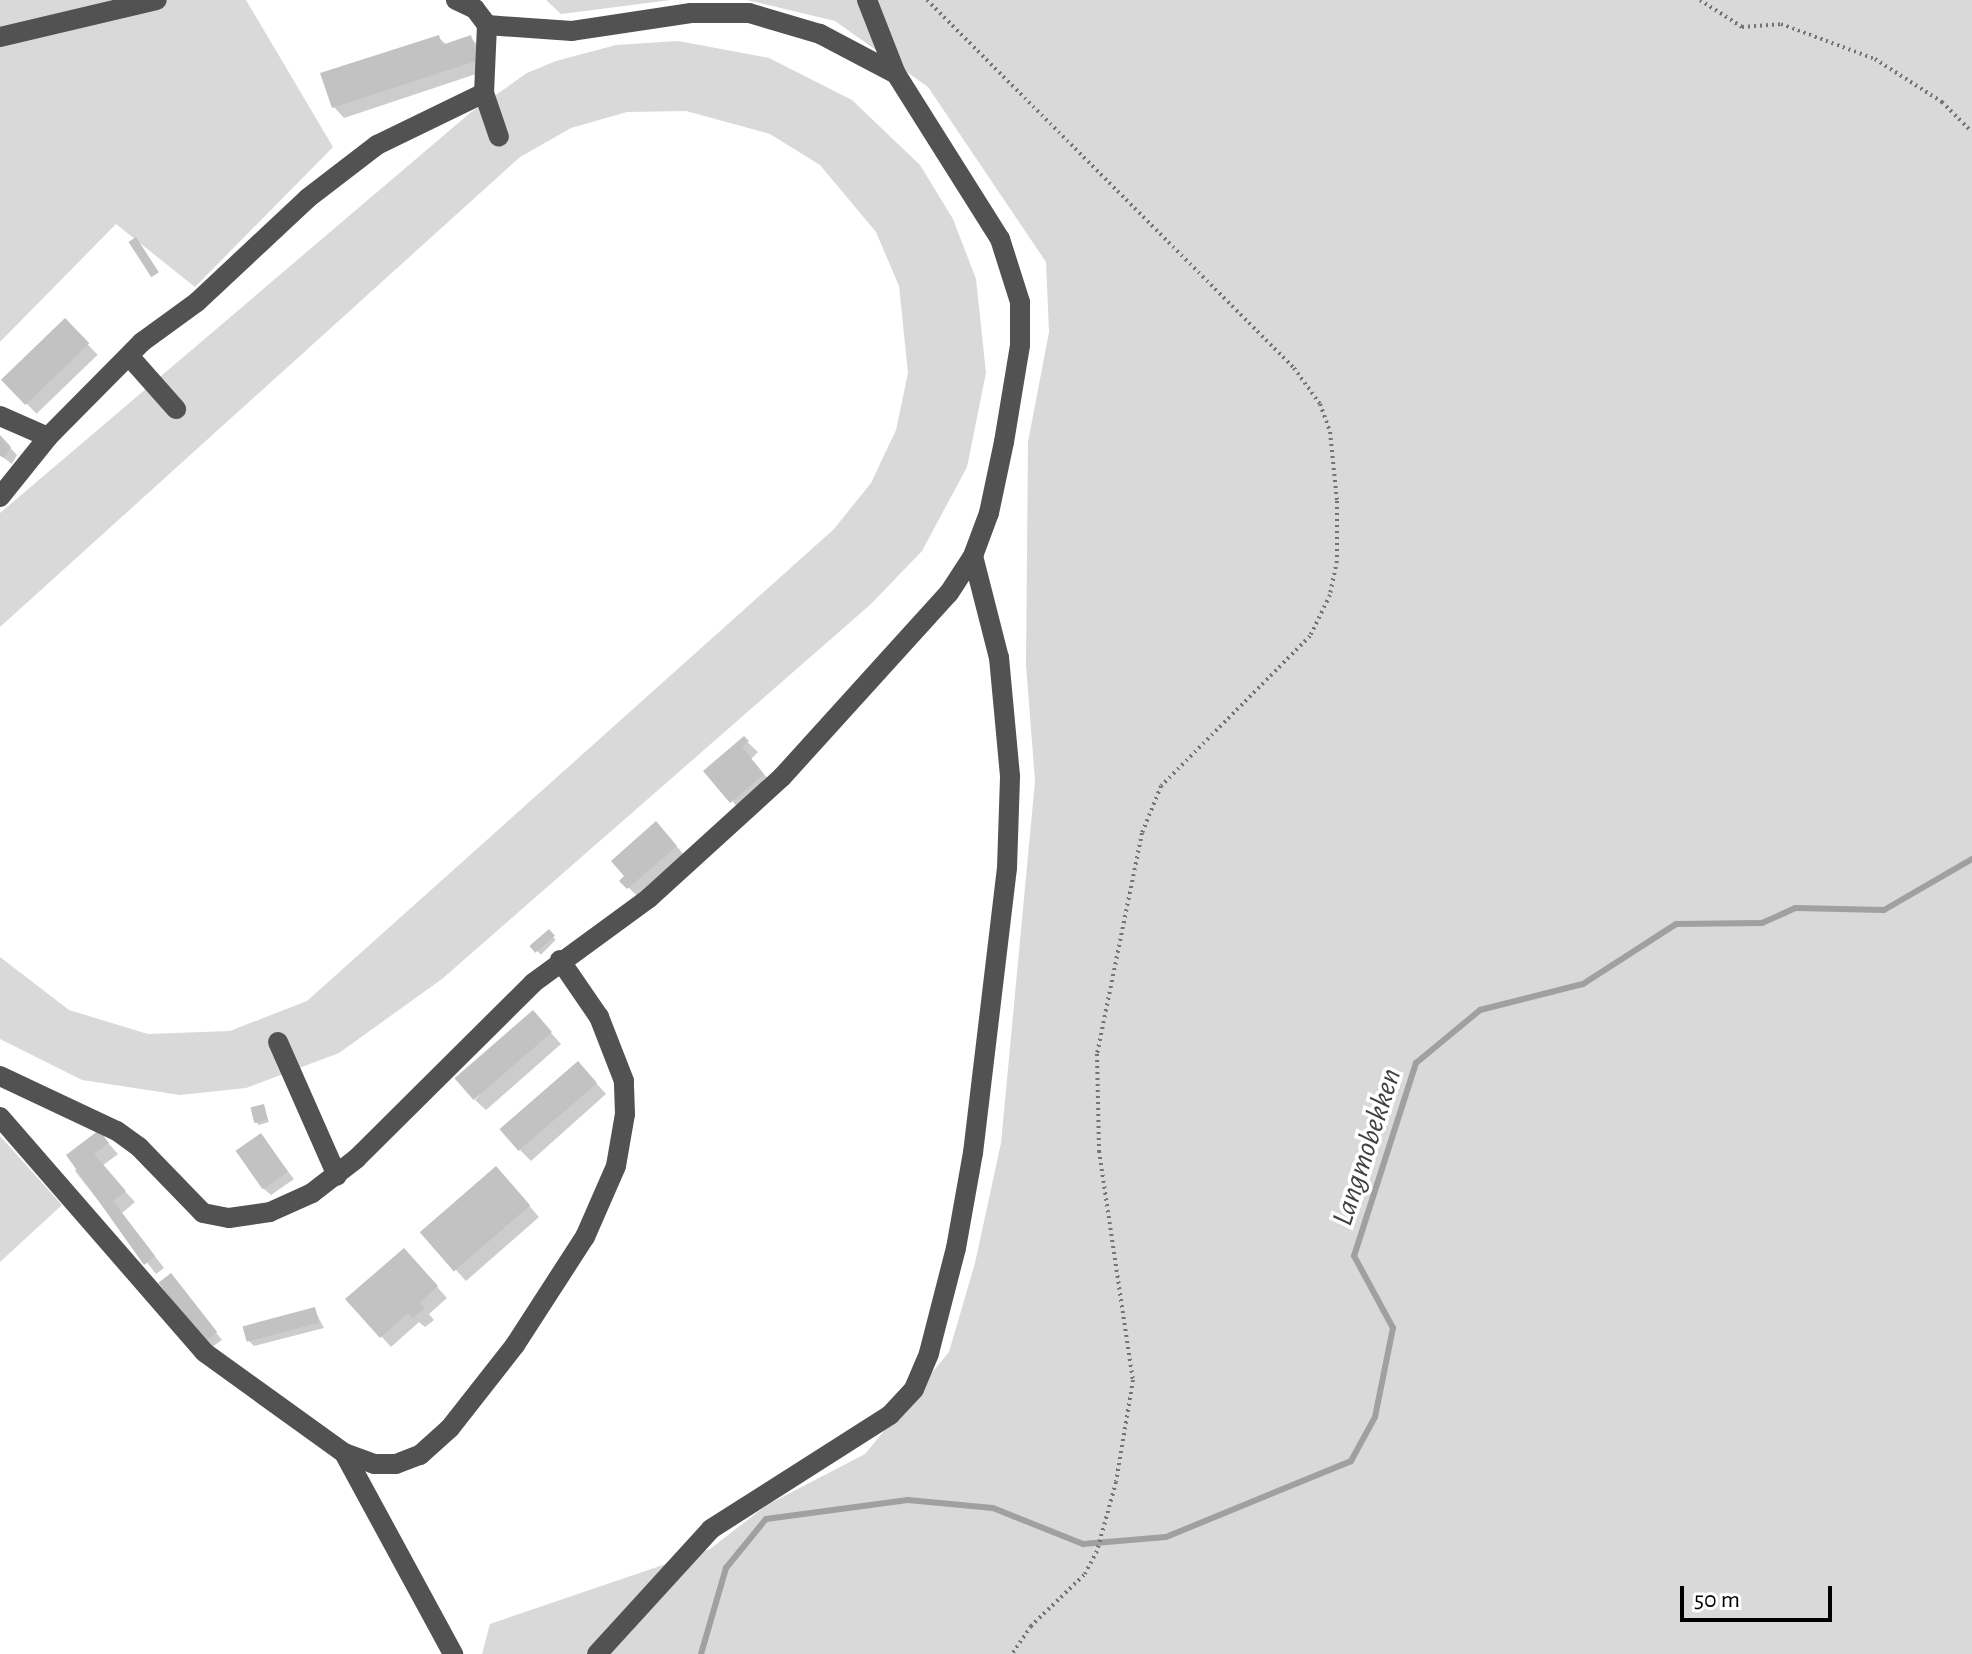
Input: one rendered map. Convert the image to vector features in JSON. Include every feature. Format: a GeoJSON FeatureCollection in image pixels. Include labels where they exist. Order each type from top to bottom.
{"type":"FeatureCollection","features":[{"type":"Feature","properties":{"kind":"street"},"geometry":{"type":"LineString","coordinates":[[0,37],[157,0]]}},
{"type":"Feature","properties":{"kind":"street"},"geometry":{"type":"LineString","coordinates":[[456,0],[475,9],[487,25],[484,93],[499,137]]}},
{"type":"Feature","properties":{"kind":"street"},"geometry":{"type":"LineString","coordinates":[[0,1076],[117,1131],[139,1147],[192,1205],[215,1217],[270,1212],[337,1176],[560,960],[649,898],[782,777],[949,593],[973,556],[989,513],[1020,345],[1020,302],[1000,239],[896,74],[867,0]]}},
{"type":"Feature","properties":{"kind":"street"},"geometry":{"type":"LineString","coordinates":[[487,25],[572,31],[691,13],[749,13],[820,34],[896,74]]}},
{"type":"Feature","properties":{"kind":"street"},"geometry":{"type":"LineString","coordinates":[[0,497],[48,437],[129,356],[355,158],[443,109],[484,93]]}},
{"type":"Feature","properties":{"kind":"street"},"geometry":{"type":"LineString","coordinates":[[129,356],[176,409]]}},
{"type":"Feature","properties":{"kind":"street"},"geometry":{"type":"LineString","coordinates":[[0,416],[48,437]]}},
{"type":"Feature","properties":{"kind":"street"},"geometry":{"type":"LineString","coordinates":[[597,1654],[711,1529],[890,1415],[914,1389],[929,1353],[956,1248],[973,1153],[1008,853],[1010,776],[999,658],[973,556]]}},
{"type":"Feature","properties":{"kind":"street"},"geometry":{"type":"LineString","coordinates":[[0,1117],[179,1329],[240,1381],[344,1453],[386,1465],[407,1461],[432,1445],[515,1345],[599,1212],[622,1142],[624,1081],[599,1017],[560,960]]}},
{"type":"Feature","properties":{"kind":"street"},"geometry":{"type":"LineString","coordinates":[[278,1042],[337,1176]]}},
{"type":"Feature","properties":{"kind":"street"},"geometry":{"type":"LineString","coordinates":[[344,1453],[453,1654]]}},
{"type":"Feature","properties":{"kind":"path"},"geometry":{"type":"LineString","coordinates":[[927,0],[1294,368],[1320,404],[1330,432],[1337,501],[1337,561],[1330,595],[1310,636],[1161,786],[1142,833],[1097,1054],[1099,1151],[1133,1356],[1128,1409],[1097,1551],[1084,1575],[1031,1626],[1012,1654]]}},
{"type":"Feature","properties":{"kind":"path"},"geometry":{"type":"LineString","coordinates":[[1700,0],[1742,27],[1781,24],[1875,59],[1942,102],[1972,132]]}},
{"type":"Feature","properties":{"kind":"shaded area"},"geometry":{"type":"Polygon","coordinates":[[[0,0],[246,0],[333,147],[195,287],[116,224],[0,342],[0,0]]]}},
{"type":"Feature","properties":{"kind":"shaded area"},"geometry":{"type":"Polygon","coordinates":[[[546,0],[671,0],[561,14],[546,0]]]}},
{"type":"Feature","properties":{"kind":"shaded area"},"geometry":{"type":"Polygon","coordinates":[[[747,0],[1972,0],[1972,1654],[482,1654],[490,1624],[710,1549],[767,1505],[865,1454],[949,1352],[975,1263],[1001,1143],[1035,781],[1026,665],[1028,442],[1049,332],[1046,262],[928,87],[835,21],[747,0]]]}},
{"type":"Feature","properties":{"kind":"shaded area"},"geometry":{"type":"Polygon","coordinates":[[[678,41],[769,58],[852,100],[920,165],[953,219],[976,279],[986,373],[967,467],[922,551],[871,604],[442,979],[339,1053],[246,1088],[180,1095],[82,1080],[0,1039],[0,957],[69,1010],[148,1034],[230,1031],[307,1001],[834,529],[871,483],[896,430],[908,373],[899,286],[876,232],[820,165],[770,134],[686,111],[627,112],[571,128],[520,157],[0,627],[0,513],[470,113],[527,73],[556,61],[616,45],[678,41]]]}},
{"type":"Feature","properties":{"kind":"shaded area"},"geometry":{"type":"Polygon","coordinates":[[[0,1136],[62,1205],[0,1262],[0,1136]]]}},
{"type":"Feature","properties":{"kind":"building"},"geometry":{"type":"Polygon","coordinates":[[[439,35],[442,45],[471,35],[479,60],[332,108],[320,73],[439,35]]]}},
{"type":"Feature","properties":{"kind":"building"},"geometry":{"type":"Polygon","coordinates":[[[136,237],[159,272],[151,277],[128,242],[136,237]]]}},
{"type":"Feature","properties":{"kind":"building"},"geometry":{"type":"Polygon","coordinates":[[[65,318],[89,343],[25,405],[1,380],[65,318]]]}},
{"type":"Feature","properties":{"kind":"building"},"geometry":{"type":"Polygon","coordinates":[[[0,435],[11,447],[5,458],[0,456],[0,435]]]}},
{"type":"Feature","properties":{"kind":"building"},"geometry":{"type":"Polygon","coordinates":[[[744,736],[749,741],[742,747],[764,774],[730,803],[703,771],[744,736]]]}},
{"type":"Feature","properties":{"kind":"building"},"geometry":{"type":"Polygon","coordinates":[[[656,821],[677,846],[627,889],[619,881],[624,876],[611,861],[656,821]]]}},
{"type":"Feature","properties":{"kind":"building"},"geometry":{"type":"Polygon","coordinates":[[[549,929],[555,936],[535,953],[529,946],[549,929]]]}},
{"type":"Feature","properties":{"kind":"building"},"geometry":{"type":"Polygon","coordinates":[[[533,1010],[552,1032],[474,1100],[455,1078],[533,1010]]]}},
{"type":"Feature","properties":{"kind":"building"},"geometry":{"type":"Polygon","coordinates":[[[578,1061],[597,1083],[519,1151],[500,1129],[578,1061]]]}},
{"type":"Feature","properties":{"kind":"building"},"geometry":{"type":"Polygon","coordinates":[[[264,1104],[268,1120],[254,1123],[250,1107],[264,1104]]]}},
{"type":"Feature","properties":{"kind":"building"},"geometry":{"type":"Polygon","coordinates":[[[99,1130],[109,1143],[94,1154],[126,1191],[113,1201],[155,1256],[144,1265],[66,1155],[99,1130]]]}},
{"type":"Feature","properties":{"kind":"building"},"geometry":{"type":"Polygon","coordinates":[[[261,1133],[288,1172],[263,1189],[236,1151],[261,1133]]]}},
{"type":"Feature","properties":{"kind":"building"},"geometry":{"type":"Polygon","coordinates":[[[496,1166],[530,1205],[454,1272],[420,1232],[496,1166]]]}},
{"type":"Feature","properties":{"kind":"building"},"geometry":{"type":"Polygon","coordinates":[[[404,1248],[438,1286],[420,1302],[425,1308],[413,1318],[408,1313],[380,1338],[345,1299],[404,1248]]]}},
{"type":"Feature","properties":{"kind":"building"},"geometry":{"type":"Polygon","coordinates":[[[171,1273],[217,1332],[205,1342],[158,1283],[171,1273]]]}},
{"type":"Feature","properties":{"kind":"building"},"geometry":{"type":"Polygon","coordinates":[[[315,1307],[319,1322],[247,1342],[243,1326],[315,1307]]]}},
{"type":"Feature","properties":{"kind":"waterway","name":"Langmobekken"},"geometry":{"type":"LineString","coordinates":[[701,1654],[726,1568],[766,1519],[908,1500],[993,1508],[1083,1544],[1166,1537],[1351,1461],[1375,1417],[1393,1328],[1354,1256],[1416,1063],[1480,1010],[1583,984],[1676,924],[1762,923],[1795,908],[1884,910],[1972,859]]}}]}
